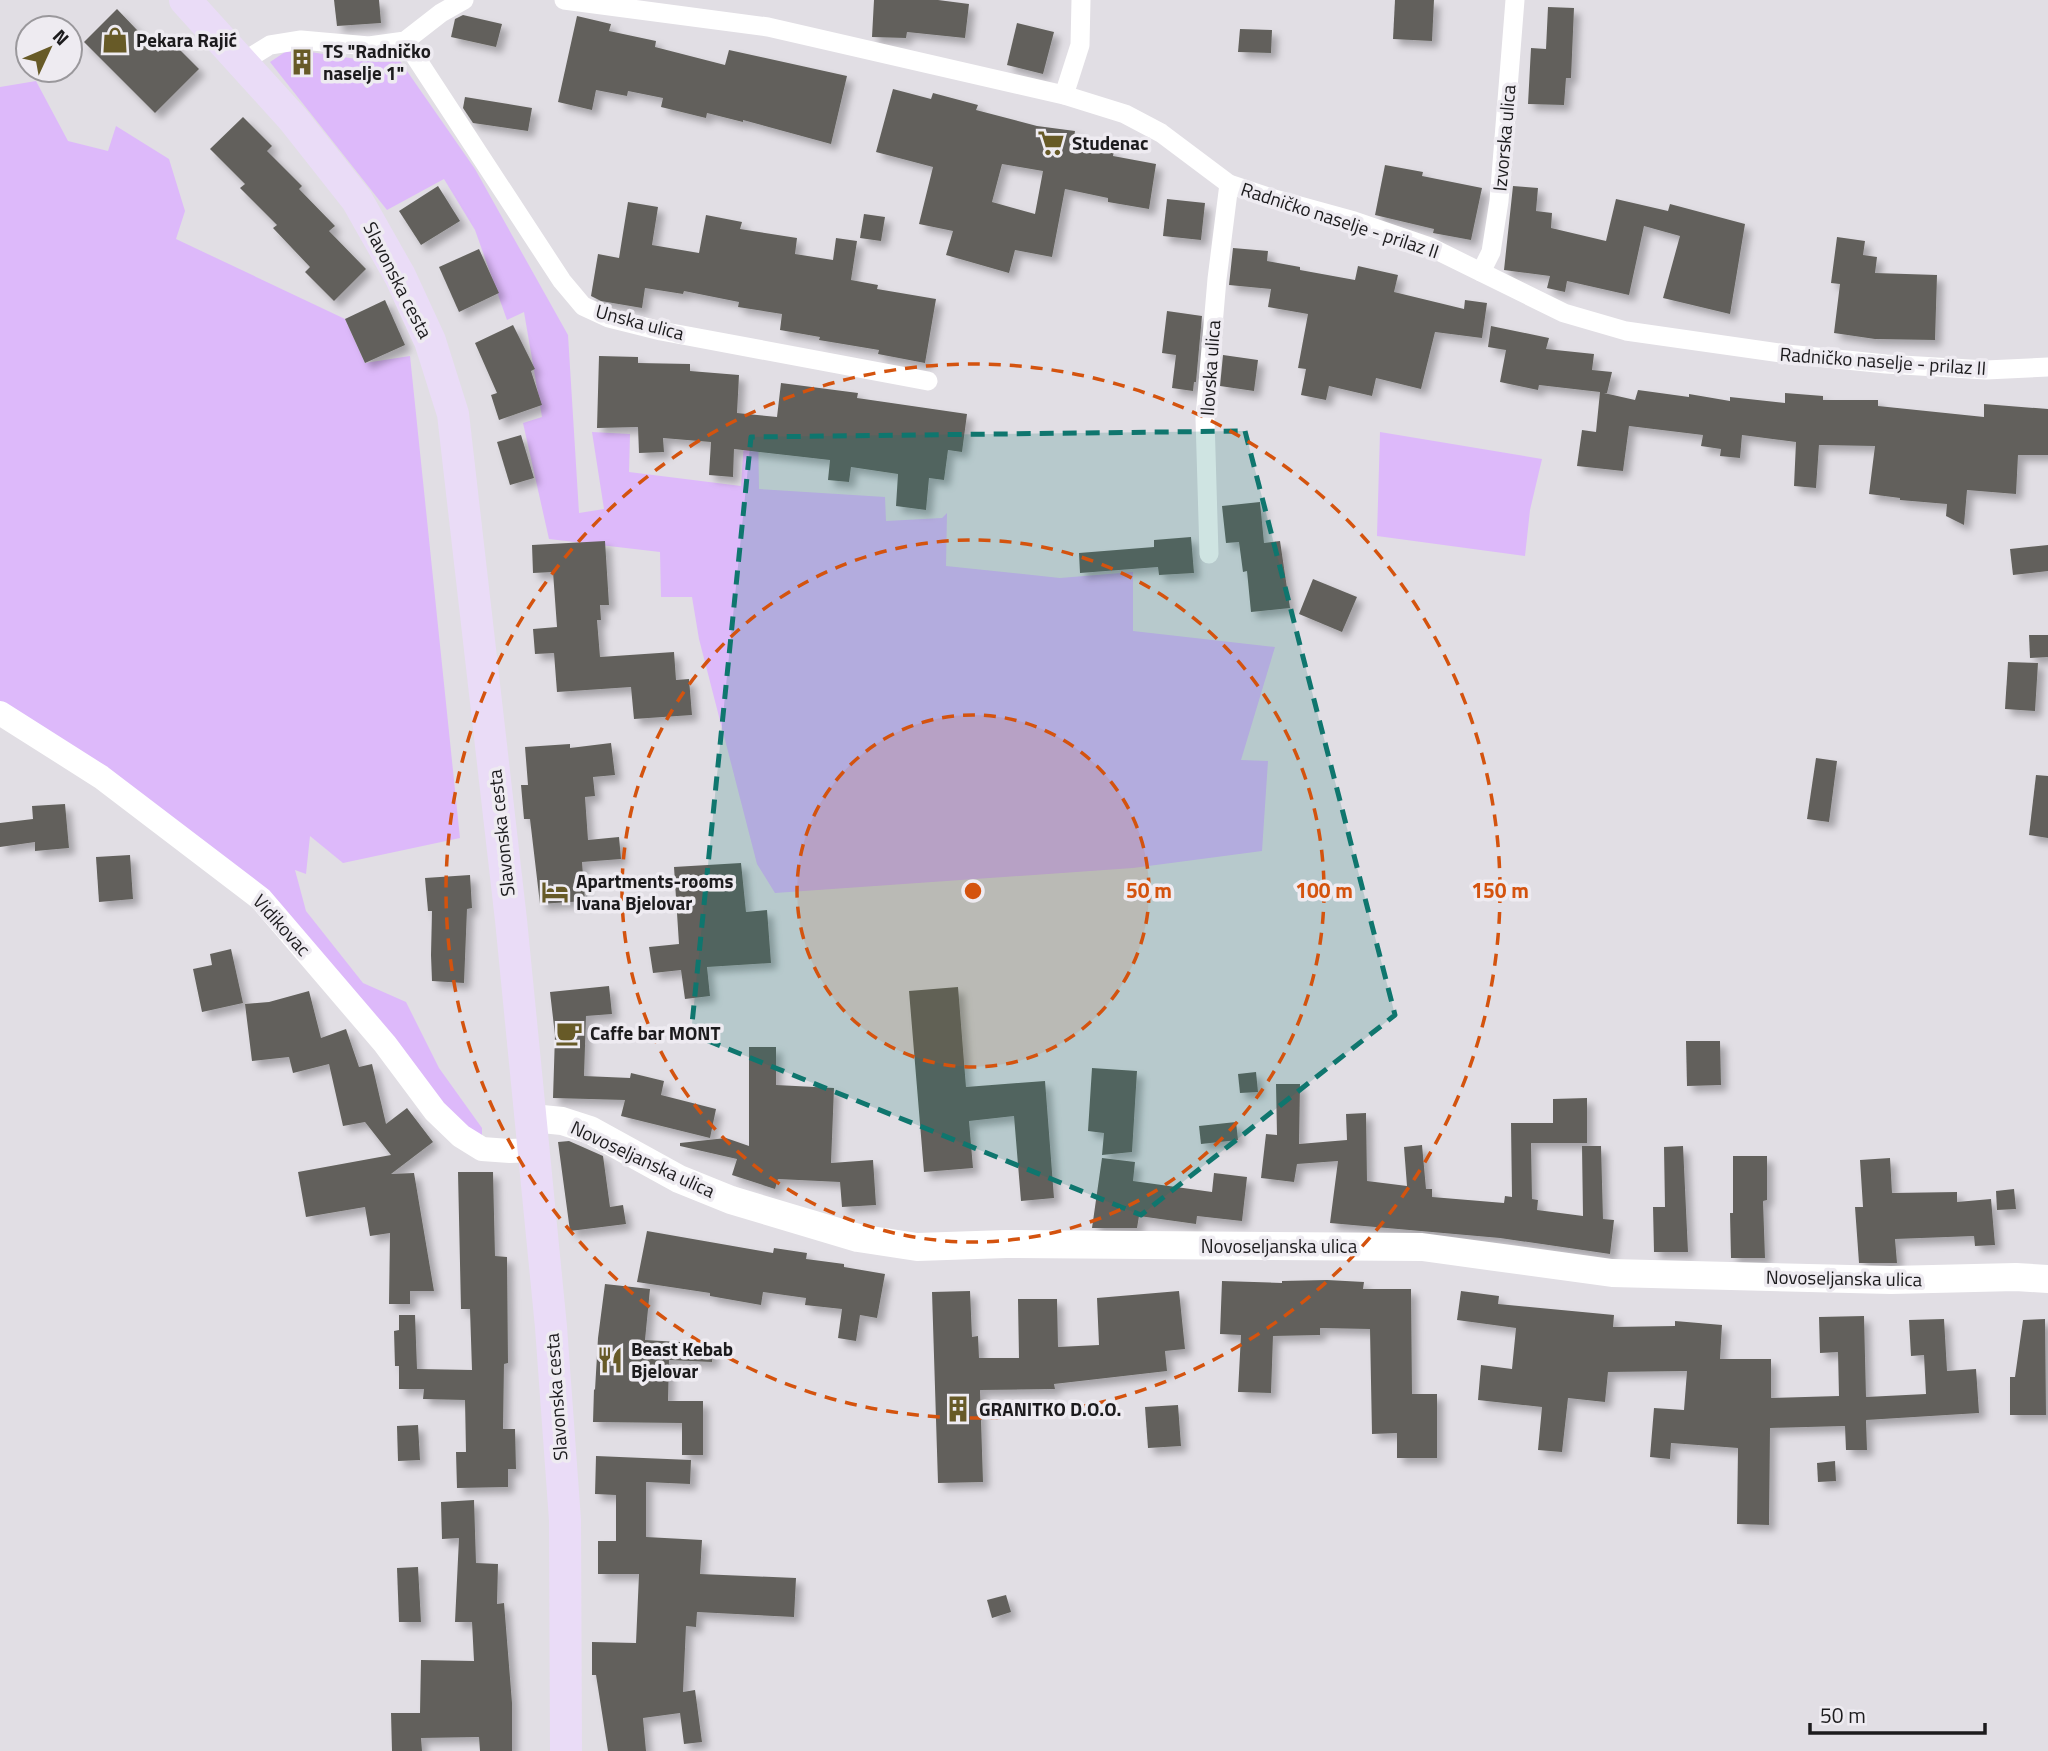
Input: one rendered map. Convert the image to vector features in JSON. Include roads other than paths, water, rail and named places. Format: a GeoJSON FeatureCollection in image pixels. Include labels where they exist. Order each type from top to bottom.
{"type":"FeatureCollection","features":[{"type":"Feature","properties":{"kind":"main road","name":"Slavonska cesta"},"geometry":{"type":"LineString","coordinates":[[185,0],[293,119],[357,200],[400,276],[430,341],[453,414],[505,859],[551,1326],[565,1520],[566,1751]]}},
{"type":"Feature","properties":{"kind":"main road","name":"Novoseljanska ulica"},"geometry":{"type":"LineString","coordinates":[[532,1118],[562,1121],[590,1130],[680,1179],[731,1200],[858,1238],[917,1247],[1006,1244],[1422,1247],[1612,1273],[1891,1280],[2016,1277],[2048,1279]]}},
{"type":"Feature","properties":{"kind":"street"},"geometry":{"type":"LineString","coordinates":[[241,62],[270,45],[300,40],[369,46],[405,41],[440,13],[464,0]]}},
{"type":"Feature","properties":{"kind":"street","name":"Radničko naselje - prilaz II"},"geometry":{"type":"LineString","coordinates":[[564,0],[768,27],[1064,95],[1125,114],[1161,133],[1228,184],[1354,221],[1430,247],[1564,313],[1626,331],[1776,353],[1886,364],[1986,370],[2048,367]]}},
{"type":"Feature","properties":{"kind":"street"},"geometry":{"type":"LineString","coordinates":[[1064,95],[1080,45],[1081,0]]}},
{"type":"Feature","properties":{"kind":"street","name":"Izvorska ulica"},"geometry":{"type":"LineString","coordinates":[[1481,272],[1491,252],[1499,201],[1516,0]]}},
{"type":"Feature","properties":{"kind":"street","name":"Unska ulica"},"geometry":{"type":"LineString","coordinates":[[405,41],[562,281],[583,306],[609,318],[661,331],[928,381]]}},
{"type":"Feature","properties":{"kind":"street","name":"Ilovska ulica"},"geometry":{"type":"LineString","coordinates":[[1209,554],[1205,418],[1228,184]]}},
{"type":"Feature","properties":{"kind":"street","name":"Vidikovac"},"geometry":{"type":"LineString","coordinates":[[0,713],[101,777],[261,898],[385,1044],[436,1111],[461,1136],[482,1149],[510,1152],[535,1150]]}},
{"type":"Feature","properties":{"kind":"place","name":"Pekara Rajić"},"geometry":{"type":"Point","coordinates":[115,40]}},
{"type":"Feature","properties":{"kind":"place","name":"TS \"Radničko naselje 1\""},"geometry":{"type":"Point","coordinates":[302,62]}},
{"type":"Feature","properties":{"kind":"place","name":"Studenac"},"geometry":{"type":"Point","coordinates":[1051,143]}},
{"type":"Feature","properties":{"kind":"place","name":"Apartments-rooms Ivana Bjelovar"},"geometry":{"type":"Point","coordinates":[555,892]}},
{"type":"Feature","properties":{"kind":"place","name":"Caffe bar MONT"},"geometry":{"type":"Point","coordinates":[569,1033]}},
{"type":"Feature","properties":{"kind":"place","name":"Beast Kebab Bjelovar"},"geometry":{"type":"Point","coordinates":[610,1360]}},
{"type":"Feature","properties":{"kind":"place","name":"GRANITKO D.O.O."},"geometry":{"type":"Point","coordinates":[958,1409]}}]}
